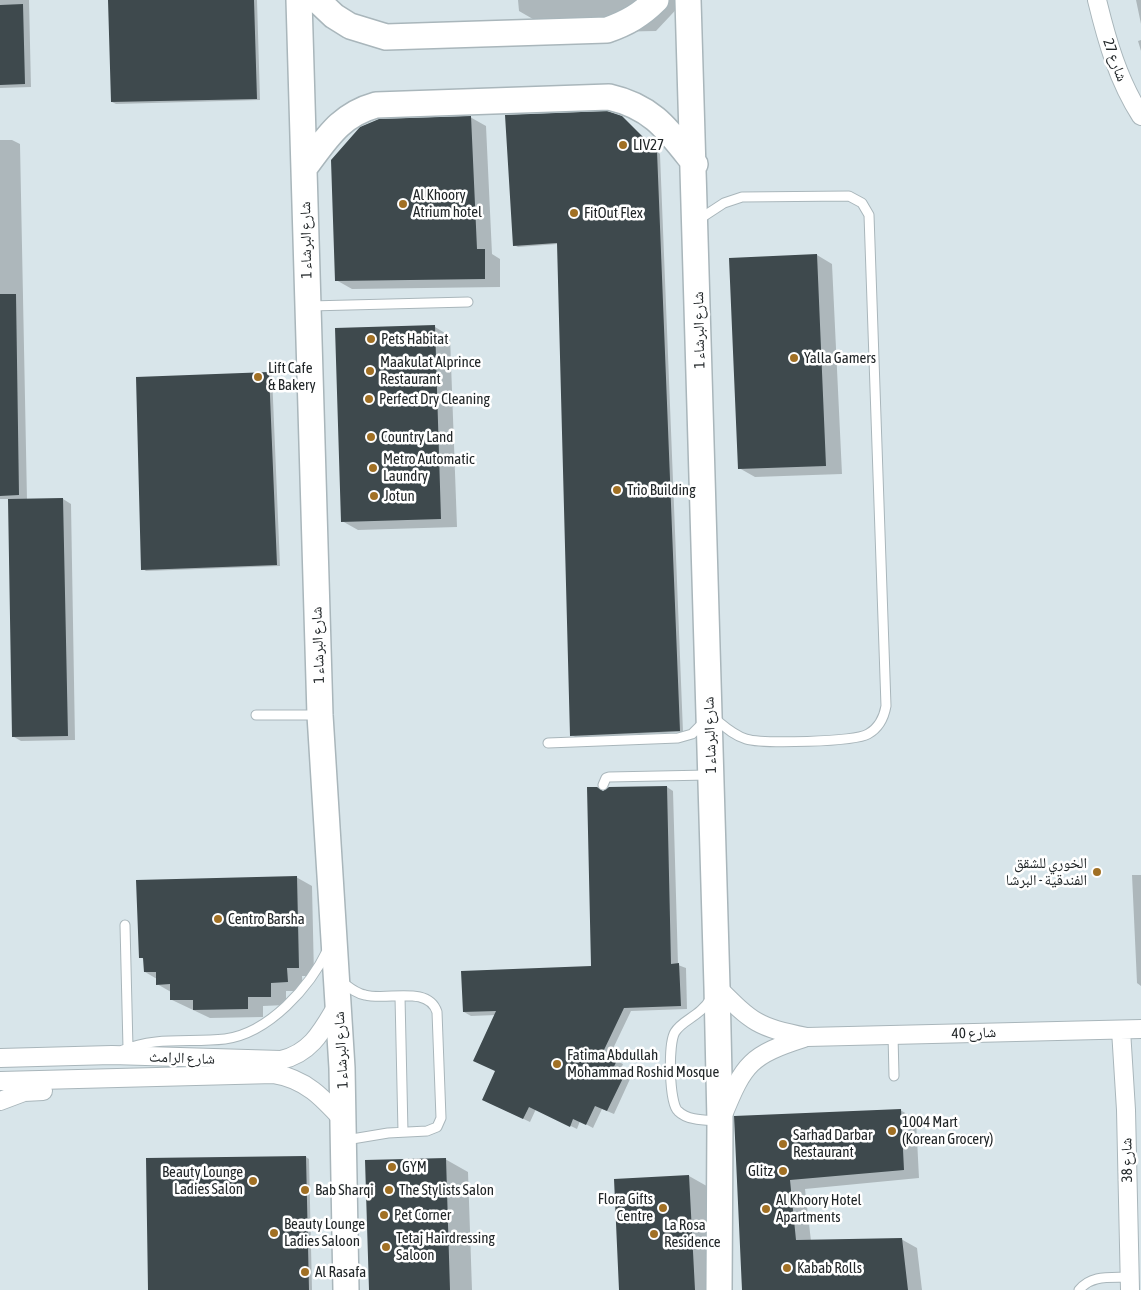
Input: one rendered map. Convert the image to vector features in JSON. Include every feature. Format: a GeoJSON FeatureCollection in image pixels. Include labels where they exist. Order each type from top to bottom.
{"type":"FeatureCollection","features":[{"type":"Feature","properties":{"kind":"street","name":"شارع البرشاء 1"},"geometry":{"type":"LineString","coordinates":[[299,0],[320,715],[337,978],[343,1131],[346,1290]]}},
{"type":"Feature","properties":{"kind":"street"},"geometry":{"type":"LineString","coordinates":[[317,0],[334,16],[350,26],[386,37],[607,30],[627,23],[644,12],[656,0]]}},
{"type":"Feature","properties":{"kind":"street","name":"شارع البرشاء 1"},"geometry":{"type":"LineString","coordinates":[[688,0],[695,164],[717,987],[720,1121],[719,1290]]}},
{"type":"Feature","properties":{"kind":"street","name":"شارع 27"},"geometry":{"type":"LineString","coordinates":[[1097,0],[1109,50],[1130,98],[1141,116]]}},
{"type":"Feature","properties":{"kind":"street"},"geometry":{"type":"LineString","coordinates":[[305,167],[338,124],[356,112],[376,105],[609,97],[642,108],[657,118],[695,164]]}},
{"type":"Feature","properties":{"kind":"street","name":"شارع 40"},"geometry":{"type":"LineString","coordinates":[[717,987],[756,1023],[773,1030],[807,1037],[1141,1029]]}},
{"type":"Feature","properties":{"kind":"street","name":"شارع الرامث"},"geometry":{"type":"LineString","coordinates":[[0,1058],[125,1050],[281,1060],[296,1056],[311,1045],[338,1004]]}},
{"type":"Feature","properties":{"kind":"street","name":"شارع 38"},"geometry":{"type":"LineString","coordinates":[[1121,1030],[1130,1284]]}},
{"type":"Feature","properties":{"kind":"street","name":"شارع 40"},"geometry":{"type":"LineString","coordinates":[[720,1121],[736,1082],[748,1065],[770,1050],[807,1037]]}},
{"type":"Feature","properties":{"kind":"street","name":"شارع الرامث"},"geometry":{"type":"LineString","coordinates":[[0,1081],[283,1075],[302,1082],[316,1091],[343,1131]]}},
{"type":"Feature","properties":{"kind":"street"},"geometry":{"type":"LineString","coordinates":[[0,1101],[24,1092],[70,1089],[102,1078]]}},
{"type":"Feature","properties":{"kind":"lane"},"geometry":{"type":"LineString","coordinates":[[548,743],[678,738],[692,734],[709,714],[729,731],[753,741],[852,739],[868,734],[881,722],[884,714],[885,696],[869,215],[862,203],[849,196],[749,196],[730,200],[696,221]]}},
{"type":"Feature","properties":{"kind":"lane"},"geometry":{"type":"LineString","coordinates":[[308,306],[468,302]]}},
{"type":"Feature","properties":{"kind":"lane"},"geometry":{"type":"LineString","coordinates":[[256,715],[320,715]]}},
{"type":"Feature","properties":{"kind":"lane"},"geometry":{"type":"LineString","coordinates":[[603,785],[606,778],[609,777],[711,775]]}},
{"type":"Feature","properties":{"kind":"lane"},"geometry":{"type":"LineString","coordinates":[[128,925],[125,1050],[166,1041],[224,1039],[254,1030],[271,1018],[306,984],[323,960],[334,933]]}},
{"type":"Feature","properties":{"kind":"lane"},"geometry":{"type":"LineString","coordinates":[[337,978],[360,994],[424,997],[433,1002],[438,1012],[441,1118],[436,1127],[432,1130],[403,1132],[343,1131]]}},
{"type":"Feature","properties":{"kind":"lane"},"geometry":{"type":"LineString","coordinates":[[717,987],[701,1012],[675,1032],[671,1042],[672,1089],[674,1105],[678,1111],[692,1118],[720,1121]]}},
{"type":"Feature","properties":{"kind":"lane"},"geometry":{"type":"LineString","coordinates":[[400,997],[403,1132]]}},
{"type":"Feature","properties":{"kind":"lane"},"geometry":{"type":"LineString","coordinates":[[893,1035],[894,1076]]}},
{"type":"Feature","properties":{"kind":"lane"},"geometry":{"type":"LineString","coordinates":[[1079,1290],[1084,1284],[1097,1278],[1130,1284]]}},
{"type":"Feature","properties":{"kind":"building"},"geometry":{"type":"Polygon","coordinates":[[[108,0],[254,0],[257,99],[111,102],[108,0]]]}},
{"type":"Feature","properties":{"kind":"building"},"geometry":{"type":"Polygon","coordinates":[[[23,4],[25,84],[0,85],[0,5],[23,4]]]}},
{"type":"Feature","properties":{"kind":"building","name":"Trio Building"},"geometry":{"type":"Polygon","coordinates":[[[607,111],[622,116],[657,151],[680,731],[570,736],[557,243],[513,246],[505,115],[607,111]]]}},
{"type":"Feature","properties":{"kind":"building","name":"Al Khoory Atrium hotel"},"geometry":{"type":"Polygon","coordinates":[[[471,116],[477,249],[485,249],[485,279],[335,281],[331,160],[360,127],[379,119],[471,116]]]}},
{"type":"Feature","properties":{"kind":"building"},"geometry":{"type":"Polygon","coordinates":[[[817,254],[826,466],[738,469],[729,258],[817,254]]]}},
{"type":"Feature","properties":{"kind":"building"},"geometry":{"type":"Polygon","coordinates":[[[0,294],[16,294],[19,495],[0,496],[0,294]]]}},
{"type":"Feature","properties":{"kind":"building"},"geometry":{"type":"Polygon","coordinates":[[[435,325],[441,519],[341,522],[335,328],[435,325]]]}},
{"type":"Feature","properties":{"kind":"building"},"geometry":{"type":"Polygon","coordinates":[[[269,372],[277,565],[141,570],[136,377],[269,372]]]}},
{"type":"Feature","properties":{"kind":"building"},"geometry":{"type":"Polygon","coordinates":[[[63,498],[68,736],[12,737],[8,499],[63,498]]]}},
{"type":"Feature","properties":{"kind":"building"},"geometry":{"type":"Polygon","coordinates":[[[667,786],[671,964],[679,963],[681,1006],[624,1008],[603,1052],[617,1060],[613,1069],[625,1074],[607,1111],[595,1106],[586,1125],[573,1119],[570,1127],[529,1107],[523,1119],[482,1100],[495,1071],[473,1061],[496,1011],[463,1012],[461,971],[591,966],[587,787],[597,787],[603,791],[609,787],[667,786]]]}},
{"type":"Feature","properties":{"kind":"building","name":"Centro Barsha"},"geometry":{"type":"Polygon","coordinates":[[[297,876],[299,968],[287,968],[288,982],[271,983],[271,997],[248,997],[248,1009],[193,1010],[193,1000],[170,1000],[170,984],[156,985],[156,972],[144,972],[143,958],[139,958],[136,880],[297,876]]]}},
{"type":"Feature","properties":{"kind":"building","name":"Al Khoory Hotel Apartments"},"geometry":{"type":"Polygon","coordinates":[[[901,1109],[904,1170],[790,1180],[796,1240],[902,1238],[908,1290],[742,1290],[734,1116],[901,1109]]]}},
{"type":"Feature","properties":{"kind":"building","name":"Beauty Lounge Ladies Saloon"},"geometry":{"type":"Polygon","coordinates":[[[306,1156],[309,1290],[148,1290],[146,1158],[306,1156]]]}},
{"type":"Feature","properties":{"kind":"building"},"geometry":{"type":"Polygon","coordinates":[[[446,1158],[450,1290],[369,1290],[365,1160],[446,1158]]]}},
{"type":"Feature","properties":{"kind":"building","name":"La Rosa Residence"},"geometry":{"type":"Polygon","coordinates":[[[689,1175],[695,1290],[619,1290],[614,1179],[689,1175]]]}},
{"type":"Feature","properties":{"kind":"place","name":"LIV27"},"geometry":{"type":"Point","coordinates":[623,145]}},
{"type":"Feature","properties":{"kind":"place","name":"Al Khoory Atrium hotel"},"geometry":{"type":"Point","coordinates":[403,204]}},
{"type":"Feature","properties":{"kind":"place","name":"FitOut Flex"},"geometry":{"type":"Point","coordinates":[574,213]}},
{"type":"Feature","properties":{"kind":"place","name":"Pets Habitat"},"geometry":{"type":"Point","coordinates":[371,339]}},
{"type":"Feature","properties":{"kind":"place","name":"Yalla Gamers"},"geometry":{"type":"Point","coordinates":[794,358]}},
{"type":"Feature","properties":{"kind":"place","name":"Maakulat Alprince Restaurant"},"geometry":{"type":"Point","coordinates":[370,371]}},
{"type":"Feature","properties":{"kind":"place","name":"Lift Cafe & Bakery"},"geometry":{"type":"Point","coordinates":[258,377]}},
{"type":"Feature","properties":{"kind":"place","name":"Perfect Dry Cleaning"},"geometry":{"type":"Point","coordinates":[369,399]}},
{"type":"Feature","properties":{"kind":"place","name":"Country Land"},"geometry":{"type":"Point","coordinates":[371,437]}},
{"type":"Feature","properties":{"kind":"place","name":"Metro Automatic Laundry"},"geometry":{"type":"Point","coordinates":[373,468]}},
{"type":"Feature","properties":{"kind":"place","name":"Trio Building"},"geometry":{"type":"Point","coordinates":[617,490]}},
{"type":"Feature","properties":{"kind":"place","name":"Jotun"},"geometry":{"type":"Point","coordinates":[374,496]}},
{"type":"Feature","properties":{"kind":"place","name":"الخوري للشقق الفندقية - البرشا"},"geometry":{"type":"Point","coordinates":[1097,872]}},
{"type":"Feature","properties":{"kind":"place","name":"Centro Barsha"},"geometry":{"type":"Point","coordinates":[218,919]}},
{"type":"Feature","properties":{"kind":"place","name":"Fatima Abdullah Mohammad Roshid Mosque"},"geometry":{"type":"Point","coordinates":[557,1064]}},
{"type":"Feature","properties":{"kind":"place","name":"1004 Mart (Korean Grocery)"},"geometry":{"type":"Point","coordinates":[892,1131]}},
{"type":"Feature","properties":{"kind":"place","name":"Sarhad Darbar Restaurant"},"geometry":{"type":"Point","coordinates":[783,1144]}},
{"type":"Feature","properties":{"kind":"place","name":"GYM"},"geometry":{"type":"Point","coordinates":[392,1167]}},
{"type":"Feature","properties":{"kind":"place","name":"Glitz"},"geometry":{"type":"Point","coordinates":[783,1171]}},
{"type":"Feature","properties":{"kind":"place","name":"Beauty Lounge Ladies Salon"},"geometry":{"type":"Point","coordinates":[253,1181]}},
{"type":"Feature","properties":{"kind":"place","name":"Bab Sharqi"},"geometry":{"type":"Point","coordinates":[305,1190]}},
{"type":"Feature","properties":{"kind":"place","name":"The Stylists Salon"},"geometry":{"type":"Point","coordinates":[389,1190]}},
{"type":"Feature","properties":{"kind":"place","name":"Flora Gifts Centre"},"geometry":{"type":"Point","coordinates":[663,1208]}},
{"type":"Feature","properties":{"kind":"place","name":"Al Khoory Hotel Apartments"},"geometry":{"type":"Point","coordinates":[766,1209]}},
{"type":"Feature","properties":{"kind":"place","name":"Pet Corner"},"geometry":{"type":"Point","coordinates":[384,1215]}},
{"type":"Feature","properties":{"kind":"place","name":"Beauty Lounge Ladies Saloon"},"geometry":{"type":"Point","coordinates":[274,1233]}},
{"type":"Feature","properties":{"kind":"place","name":"La Rosa Residence"},"geometry":{"type":"Point","coordinates":[654,1234]}},
{"type":"Feature","properties":{"kind":"place","name":"Tetaj Hairdressing Saloon"},"geometry":{"type":"Point","coordinates":[386,1247]}},
{"type":"Feature","properties":{"kind":"place","name":"Kabab Rolls"},"geometry":{"type":"Point","coordinates":[787,1268]}},
{"type":"Feature","properties":{"kind":"place","name":"Al Rasafa"},"geometry":{"type":"Point","coordinates":[305,1272]}}]}
